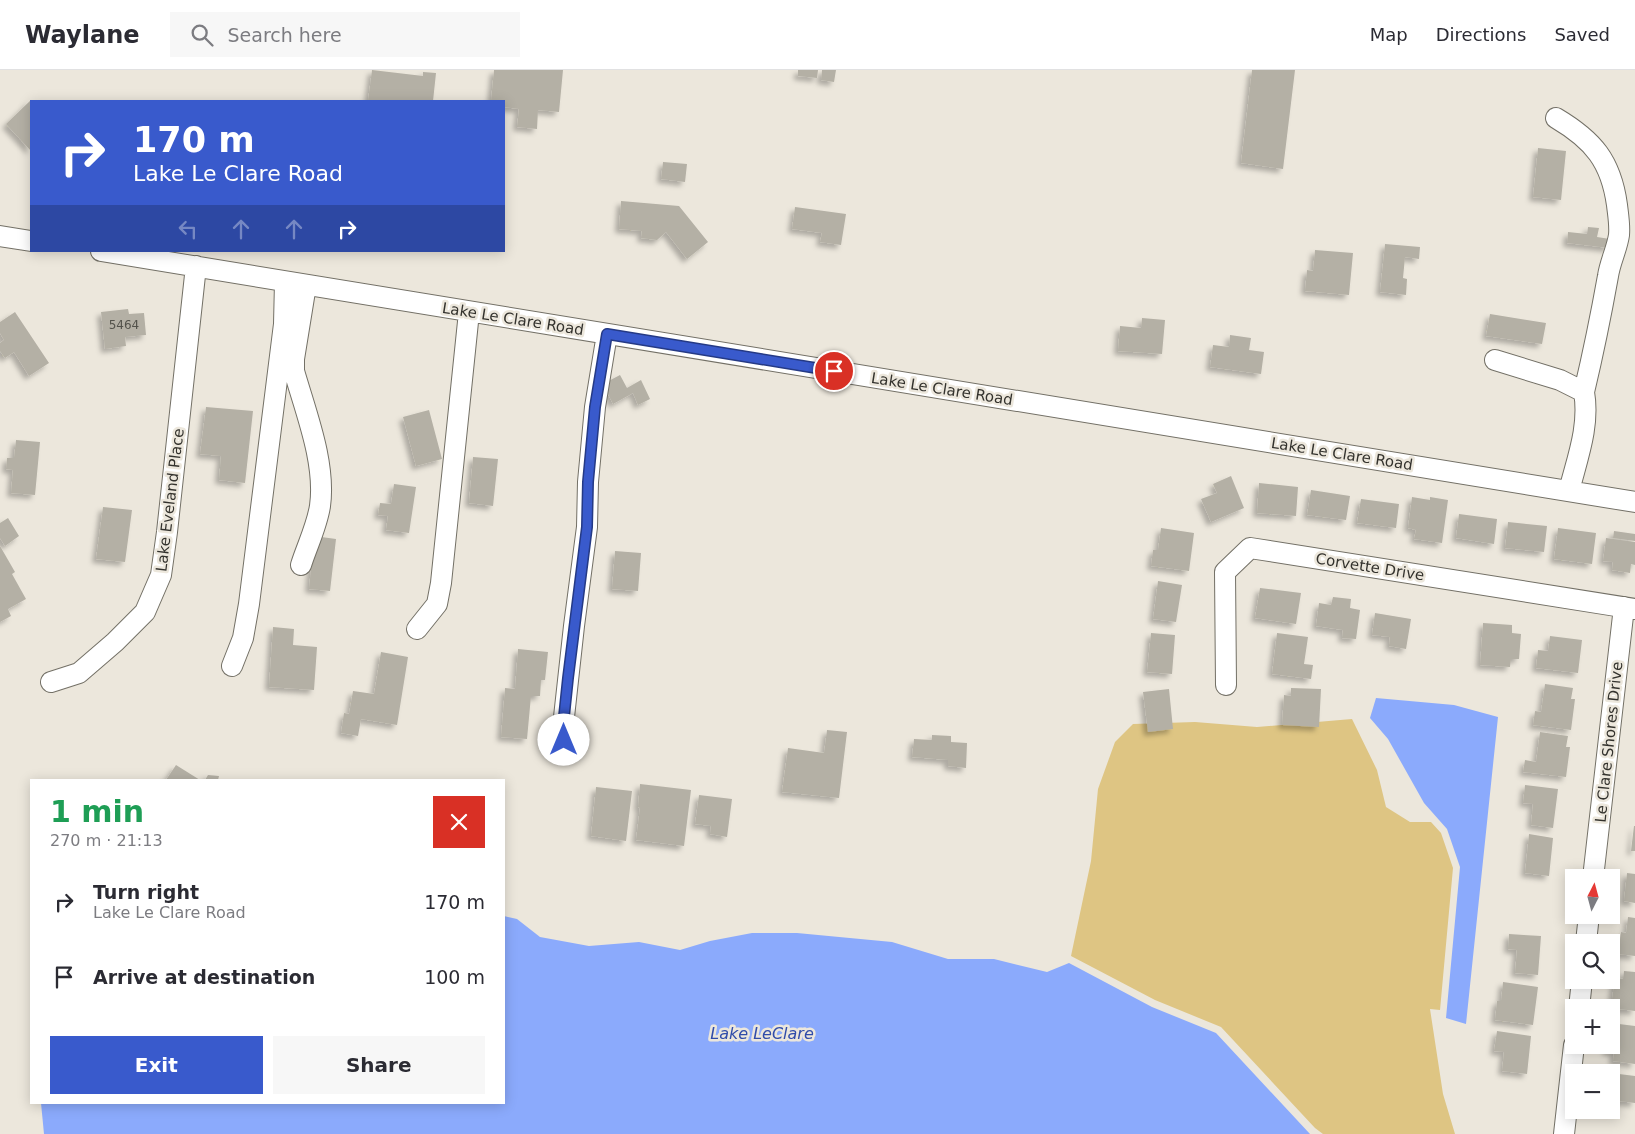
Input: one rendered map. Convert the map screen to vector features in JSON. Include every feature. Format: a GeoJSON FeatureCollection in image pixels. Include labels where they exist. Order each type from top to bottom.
{"type":"FeatureCollection","features":[{"type":"Feature","properties":{"kind":"street"},"geometry":{"type":"LineString","coordinates":[[1556,118],[1576,130],[1603,159],[1610,174],[1619,219],[1619,235],[1609,268],[1584,392],[1586,402],[1584,433],[1569,491]]}},
{"type":"Feature","properties":{"kind":"street"},"geometry":{"type":"LineString","coordinates":[[0,236],[30,240]]}},
{"type":"Feature","properties":{"kind":"street","name":"Lake Le Clare Road"},"geometry":{"type":"LineString","coordinates":[[107,252],[1635,502]]}},
{"type":"Feature","properties":{"kind":"street","name":"Lake Eveland Place"},"geometry":{"type":"LineString","coordinates":[[51,682],[79,674],[116,642],[144,612],[161,575],[168,532],[196,266]]}},
{"type":"Feature","properties":{"kind":"street"},"geometry":{"type":"LineString","coordinates":[[232,666],[243,638],[249,604],[284,324],[285,282]]}},
{"type":"Feature","properties":{"kind":"street"},"geometry":{"type":"LineString","coordinates":[[302,565],[320,508],[321,488],[320,466],[294,371],[294,359],[306,285]]}},
{"type":"Feature","properties":{"kind":"street"},"geometry":{"type":"LineString","coordinates":[[417,629],[437,604],[441,583],[469,312]]}},
{"type":"Feature","properties":{"kind":"street"},"geometry":{"type":"LineString","coordinates":[[570,753],[564,740],[563,726],[587,527],[588,482],[595,407],[607,334]]}},
{"type":"Feature","properties":{"kind":"street"},"geometry":{"type":"LineString","coordinates":[[1495,360],[1560,380],[1584,392]]}},
{"type":"Feature","properties":{"kind":"street","name":"Corvette Drive"},"geometry":{"type":"LineString","coordinates":[[1226,685],[1225,572],[1250,548],[1629,608]]}},
{"type":"Feature","properties":{"kind":"street","name":"Le Clare Shores Drive"},"geometry":{"type":"LineString","coordinates":[[1594,869],[1629,608]]}},
{"type":"Feature","properties":{"kind":"street"},"geometry":{"type":"LineString","coordinates":[[1564,1134],[1573,1054]]}},
{"type":"Feature","properties":{"kind":"shaded area"},"geometry":{"type":"Polygon","coordinates":[[[1352,719],[1377,770],[1386,807],[1410,822],[1431,822],[1441,833],[1453,868],[1440,1010],[1430,1009],[1443,1094],[1455,1134],[1323,1134],[1315,1128],[1221,1027],[1155,1000],[1071,956],[1091,861],[1098,789],[1115,742],[1133,724],[1195,722],[1257,727],[1352,719]]]}},
{"type":"Feature","properties":{"kind":"water"},"geometry":{"type":"Polygon","coordinates":[[[1376,698],[1454,705],[1498,717],[1466,1024],[1446,1018],[1460,867],[1447,829],[1424,803],[1388,739],[1370,718],[1376,698]]]}},
{"type":"Feature","properties":{"kind":"water","name":"Lake LeClare"},"geometry":{"type":"Polygon","coordinates":[[[505,916],[517,919],[540,937],[589,946],[639,942],[680,950],[710,941],[752,933],[797,933],[892,942],[948,959],[994,959],[1047,972],[1069,963],[1152,1007],[1216,1033],[1310,1134],[44,1134],[41,1104],[505,1104],[505,916]]]}},
{"type":"Feature","properties":{"kind":"building"},"geometry":{"type":"Polygon","coordinates":[[[372,70],[423,76],[423,72],[436,73],[433,100],[368,100],[372,70]]]}},
{"type":"Feature","properties":{"kind":"building"},"geometry":{"type":"Polygon","coordinates":[[[494,70],[563,70],[559,112],[538,110],[537,129],[517,127],[519,109],[505,107],[505,100],[491,100],[494,70]]]}},
{"type":"Feature","properties":{"kind":"building"},"geometry":{"type":"Polygon","coordinates":[[[798,70],[818,70],[817,78],[798,76],[798,70]]]}},
{"type":"Feature","properties":{"kind":"building"},"geometry":{"type":"Polygon","coordinates":[[[822,70],[836,70],[834,82],[821,80],[822,70]]]}},
{"type":"Feature","properties":{"kind":"building"},"geometry":{"type":"Polygon","coordinates":[[[1252,70],[1295,70],[1283,169],[1241,163],[1252,70]]]}},
{"type":"Feature","properties":{"kind":"building"},"geometry":{"type":"Polygon","coordinates":[[[30,101],[30,150],[6,124],[30,101]]]}},
{"type":"Feature","properties":{"kind":"building"},"geometry":{"type":"Polygon","coordinates":[[[1538,148],[1566,151],[1561,200],[1533,197],[1538,148]]]}},
{"type":"Feature","properties":{"kind":"building"},"geometry":{"type":"Polygon","coordinates":[[[663,162],[687,164],[685,182],[661,179],[663,162]]]}},
{"type":"Feature","properties":{"kind":"building"},"geometry":{"type":"Polygon","coordinates":[[[621,201],[679,206],[708,242],[687,259],[666,232],[657,240],[641,238],[642,231],[619,229],[621,201]]]}},
{"type":"Feature","properties":{"kind":"building"},"geometry":{"type":"Polygon","coordinates":[[[795,207],[846,214],[841,245],[820,242],[822,233],[792,229],[795,207]]]}},
{"type":"Feature","properties":{"kind":"building"},"geometry":{"type":"Polygon","coordinates":[[[1588,227],[1599,228],[1597,237],[1610,239],[1609,248],[1567,243],[1568,232],[1587,234],[1588,227]]]}},
{"type":"Feature","properties":{"kind":"building"},"geometry":{"type":"Polygon","coordinates":[[[1385,244],[1420,247],[1419,259],[1405,257],[1403,278],[1407,279],[1406,295],[1380,292],[1385,244]]]}},
{"type":"Feature","properties":{"kind":"building"},"geometry":{"type":"Polygon","coordinates":[[[1315,250],[1353,253],[1349,295],[1305,291],[1307,270],[1313,271],[1315,250]]]}},
{"type":"Feature","properties":{"kind":"building"},"geometry":{"type":"Polygon","coordinates":[[[128,309],[129,314],[144,313],[146,335],[125,337],[126,346],[105,349],[101,312],[128,309]]]}},
{"type":"Feature","properties":{"kind":"building"},"geometry":{"type":"Polygon","coordinates":[[[15,312],[49,363],[29,376],[14,352],[5,358],[0,351],[0,343],[4,340],[0,333],[0,322],[15,312]]]}},
{"type":"Feature","properties":{"kind":"building"},"geometry":{"type":"Polygon","coordinates":[[[1490,314],[1546,323],[1542,344],[1486,336],[1490,314]]]}},
{"type":"Feature","properties":{"kind":"building"},"geometry":{"type":"Polygon","coordinates":[[[1142,318],[1165,320],[1162,354],[1118,351],[1120,326],[1141,328],[1142,318]]]}},
{"type":"Feature","properties":{"kind":"building"},"geometry":{"type":"Polygon","coordinates":[[[1230,335],[1251,338],[1249,350],[1264,352],[1261,374],[1210,367],[1213,345],[1229,347],[1230,335]]]}},
{"type":"Feature","properties":{"kind":"building"},"geometry":{"type":"Polygon","coordinates":[[[620,375],[627,388],[641,380],[650,399],[638,405],[633,393],[613,404],[603,384],[620,375]]]}},
{"type":"Feature","properties":{"kind":"building"},"geometry":{"type":"Polygon","coordinates":[[[206,407],[253,411],[245,483],[219,480],[221,456],[200,454],[206,407]]]}},
{"type":"Feature","properties":{"kind":"building"},"geometry":{"type":"Polygon","coordinates":[[[429,410],[442,459],[416,466],[403,417],[429,410]]]}},
{"type":"Feature","properties":{"kind":"building"},"geometry":{"type":"Polygon","coordinates":[[[16,440],[40,442],[35,495],[11,493],[13,470],[6,469],[7,458],[14,458],[16,440]]]}},
{"type":"Feature","properties":{"kind":"building"},"geometry":{"type":"Polygon","coordinates":[[[473,457],[498,459],[493,506],[469,503],[473,457]]]}},
{"type":"Feature","properties":{"kind":"building"},"geometry":{"type":"Polygon","coordinates":[[[1231,476],[1244,508],[1211,522],[1201,499],[1217,493],[1213,484],[1231,476]]]}},
{"type":"Feature","properties":{"kind":"building"},"geometry":{"type":"Polygon","coordinates":[[[1259,483],[1298,487],[1296,516],[1257,513],[1259,483]]]}},
{"type":"Feature","properties":{"kind":"building"},"geometry":{"type":"Polygon","coordinates":[[[394,484],[416,487],[409,533],[386,530],[388,516],[378,515],[380,503],[391,504],[394,484]]]}},
{"type":"Feature","properties":{"kind":"building"},"geometry":{"type":"Polygon","coordinates":[[[1311,490],[1350,496],[1346,520],[1307,515],[1311,490]]]}},
{"type":"Feature","properties":{"kind":"building"},"geometry":{"type":"Polygon","coordinates":[[[1412,497],[1448,500],[1442,543],[1414,539],[1416,530],[1408,528],[1412,497]]]}},
{"type":"Feature","properties":{"kind":"building"},"geometry":{"type":"Polygon","coordinates":[[[1361,499],[1399,504],[1396,528],[1357,523],[1361,499]]]}},
{"type":"Feature","properties":{"kind":"building"},"geometry":{"type":"Polygon","coordinates":[[[103,507],[132,510],[125,562],[96,559],[103,507]]]}},
{"type":"Feature","properties":{"kind":"building"},"geometry":{"type":"Polygon","coordinates":[[[1459,514],[1497,519],[1494,544],[1456,538],[1459,514]]]}},
{"type":"Feature","properties":{"kind":"building"},"geometry":{"type":"Polygon","coordinates":[[[8,518],[19,536],[5,546],[0,538],[0,523],[8,518]]]}},
{"type":"Feature","properties":{"kind":"building"},"geometry":{"type":"Polygon","coordinates":[[[1508,522],[1547,526],[1544,552],[1505,548],[1508,522]]]}},
{"type":"Feature","properties":{"kind":"building"},"geometry":{"type":"Polygon","coordinates":[[[1161,528],[1194,533],[1189,571],[1151,566],[1153,550],[1158,550],[1161,528]]]}},
{"type":"Feature","properties":{"kind":"building"},"geometry":{"type":"Polygon","coordinates":[[[1558,528],[1596,533],[1592,564],[1554,559],[1558,528]]]}},
{"type":"Feature","properties":{"kind":"building"},"geometry":{"type":"Polygon","coordinates":[[[1614,531],[1635,534],[1635,541],[1613,538],[1614,531]]]}},
{"type":"Feature","properties":{"kind":"building"},"geometry":{"type":"Polygon","coordinates":[[[314,536],[336,539],[330,591],[309,589],[314,536]]]}},
{"type":"Feature","properties":{"kind":"building"},"geometry":{"type":"Polygon","coordinates":[[[1606,538],[1635,542],[1635,565],[1631,564],[1630,573],[1612,570],[1613,562],[1603,561],[1606,538]]]}},
{"type":"Feature","properties":{"kind":"building"},"geometry":{"type":"Polygon","coordinates":[[[0,546],[15,572],[12,574],[26,599],[8,609],[11,616],[0,622],[0,546]]]}},
{"type":"Feature","properties":{"kind":"building"},"geometry":{"type":"Polygon","coordinates":[[[615,551],[641,553],[638,591],[612,589],[615,551]]]}},
{"type":"Feature","properties":{"kind":"building"},"geometry":{"type":"Polygon","coordinates":[[[1158,581],[1182,585],[1176,622],[1153,619],[1158,581]]]}},
{"type":"Feature","properties":{"kind":"building"},"geometry":{"type":"Polygon","coordinates":[[[1260,588],[1301,593],[1296,624],[1255,618],[1260,588]]]}},
{"type":"Feature","properties":{"kind":"building"},"geometry":{"type":"Polygon","coordinates":[[[1333,597],[1351,599],[1350,608],[1360,610],[1356,639],[1342,638],[1343,630],[1316,626],[1319,603],[1331,605],[1333,597]]]}},
{"type":"Feature","properties":{"kind":"building"},"geometry":{"type":"Polygon","coordinates":[[[1375,613],[1411,619],[1406,649],[1389,646],[1390,637],[1372,635],[1375,613]]]}},
{"type":"Feature","properties":{"kind":"building"},"geometry":{"type":"Polygon","coordinates":[[[1483,623],[1512,625],[1512,633],[1521,634],[1519,659],[1511,659],[1510,667],[1480,665],[1483,623]]]}},
{"type":"Feature","properties":{"kind":"building"},"geometry":{"type":"Polygon","coordinates":[[[273,627],[294,629],[293,645],[317,647],[314,690],[269,687],[273,627]]]}},
{"type":"Feature","properties":{"kind":"building"},"geometry":{"type":"Polygon","coordinates":[[[1151,633],[1175,635],[1172,674],[1147,672],[1151,633]]]}},
{"type":"Feature","properties":{"kind":"building"},"geometry":{"type":"Polygon","coordinates":[[[1277,633],[1308,637],[1304,664],[1313,665],[1311,679],[1272,674],[1277,633]]]}},
{"type":"Feature","properties":{"kind":"building"},"geometry":{"type":"Polygon","coordinates":[[[1550,636],[1582,640],[1578,673],[1536,668],[1538,650],[1548,651],[1550,636]]]}},
{"type":"Feature","properties":{"kind":"building"},"geometry":{"type":"Polygon","coordinates":[[[518,649],[548,652],[545,680],[541,680],[540,696],[531,696],[527,739],[501,737],[505,688],[515,689],[518,649]]]}},
{"type":"Feature","properties":{"kind":"building"},"geometry":{"type":"Polygon","coordinates":[[[381,652],[408,657],[397,725],[361,719],[358,736],[341,733],[344,713],[349,714],[353,691],[374,694],[381,652]]]}},
{"type":"Feature","properties":{"kind":"building"},"geometry":{"type":"Polygon","coordinates":[[[1545,684],[1573,688],[1571,699],[1575,699],[1571,730],[1533,725],[1535,711],[1541,712],[1545,684]]]}},
{"type":"Feature","properties":{"kind":"building"},"geometry":{"type":"Polygon","coordinates":[[[1291,688],[1321,689],[1319,727],[1282,725],[1284,695],[1291,696],[1291,688]]]}},
{"type":"Feature","properties":{"kind":"building"},"geometry":{"type":"Polygon","coordinates":[[[1169,689],[1173,729],[1148,732],[1143,692],[1169,689]]]}},
{"type":"Feature","properties":{"kind":"building"},"geometry":{"type":"Polygon","coordinates":[[[827,730],[847,732],[839,798],[782,792],[788,748],[824,753],[827,730]]]}},
{"type":"Feature","properties":{"kind":"building"},"geometry":{"type":"Polygon","coordinates":[[[1540,732],[1568,736],[1566,747],[1570,747],[1566,777],[1523,772],[1525,760],[1536,762],[1540,732]]]}},
{"type":"Feature","properties":{"kind":"building"},"geometry":{"type":"Polygon","coordinates":[[[932,735],[951,736],[951,742],[967,743],[966,768],[948,766],[948,760],[912,757],[914,739],[932,740],[932,735]]]}},
{"type":"Feature","properties":{"kind":"building"},"geometry":{"type":"Polygon","coordinates":[[[176,765],[198,779],[167,779],[176,765]]]}},
{"type":"Feature","properties":{"kind":"building"},"geometry":{"type":"Polygon","coordinates":[[[208,775],[219,776],[218,779],[206,779],[208,775]]]}},
{"type":"Feature","properties":{"kind":"building"},"geometry":{"type":"Polygon","coordinates":[[[640,784],[691,790],[684,846],[636,840],[640,808],[638,807],[640,784]]]}},
{"type":"Feature","properties":{"kind":"building"},"geometry":{"type":"Polygon","coordinates":[[[1525,785],[1558,789],[1553,828],[1531,825],[1533,804],[1523,803],[1525,785]]]}},
{"type":"Feature","properties":{"kind":"building"},"geometry":{"type":"Polygon","coordinates":[[[596,787],[632,791],[626,841],[591,836],[596,787]]]}},
{"type":"Feature","properties":{"kind":"building"},"geometry":{"type":"Polygon","coordinates":[[[699,795],[732,799],[727,837],[710,834],[711,826],[695,824],[699,795]]]}},
{"type":"Feature","properties":{"kind":"building"},"geometry":{"type":"Polygon","coordinates":[[[1634,826],[1635,851],[1631,851],[1634,826]]]}},
{"type":"Feature","properties":{"kind":"building"},"geometry":{"type":"Polygon","coordinates":[[[1529,834],[1553,838],[1549,876],[1525,873],[1529,834]]]}},
{"type":"Feature","properties":{"kind":"building"},"geometry":{"type":"Polygon","coordinates":[[[1627,873],[1635,874],[1635,903],[1624,901],[1627,873]]]}},
{"type":"Feature","properties":{"kind":"building"},"geometry":{"type":"Polygon","coordinates":[[[1628,917],[1635,918],[1635,956],[1620,954],[1621,932],[1626,933],[1628,917]]]}},
{"type":"Feature","properties":{"kind":"building"},"geometry":{"type":"Polygon","coordinates":[[[1509,934],[1541,936],[1538,975],[1515,973],[1517,950],[1508,949],[1509,934]]]}},
{"type":"Feature","properties":{"kind":"building"},"geometry":{"type":"Polygon","coordinates":[[[1624,971],[1635,972],[1635,1011],[1620,1009],[1620,999],[1612,999],[1613,989],[1620,989],[1620,979],[1623,979],[1624,971]]]}},
{"type":"Feature","properties":{"kind":"building"},"geometry":{"type":"Polygon","coordinates":[[[1503,982],[1538,987],[1533,1025],[1495,1020],[1497,1001],[1501,1001],[1503,982]]]}},
{"type":"Feature","properties":{"kind":"building"},"geometry":{"type":"Polygon","coordinates":[[[1620,1024],[1635,1026],[1635,1064],[1613,1061],[1614,1054],[1620,1054],[1620,1024]]]}},
{"type":"Feature","properties":{"kind":"building"},"geometry":{"type":"Polygon","coordinates":[[[1497,1031],[1531,1036],[1527,1074],[1502,1071],[1504,1052],[1494,1051],[1497,1031]]]}},
{"type":"Feature","properties":{"kind":"building"},"geometry":{"type":"Polygon","coordinates":[[[1620,1074],[1635,1076],[1635,1103],[1620,1101],[1620,1074]]]}},
{"type":"Feature","properties":{"kind":"route"},"geometry":{"type":"LineString","coordinates":[[564,740],[563,726],[568,678],[587,527],[588,482],[595,407],[607,334],[834,371]]}}]}
